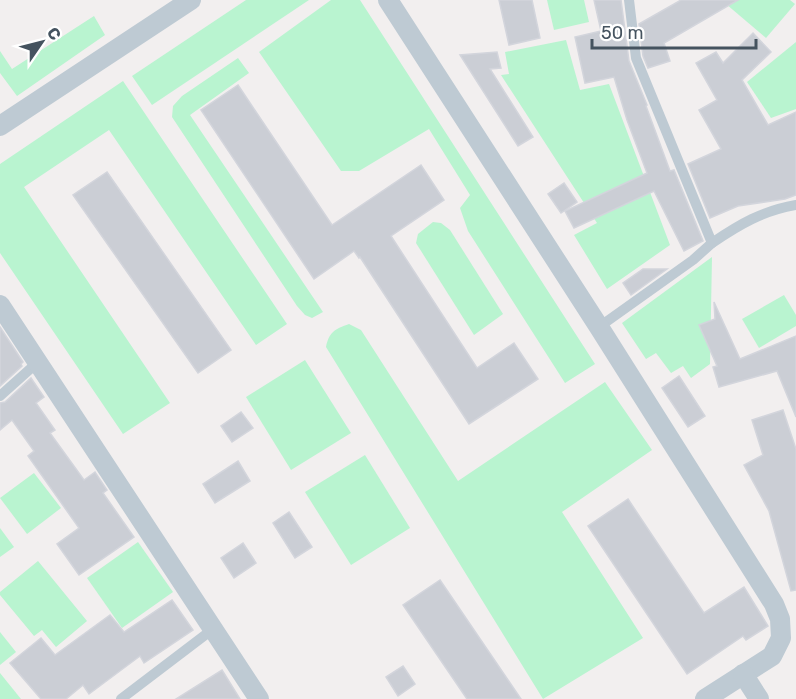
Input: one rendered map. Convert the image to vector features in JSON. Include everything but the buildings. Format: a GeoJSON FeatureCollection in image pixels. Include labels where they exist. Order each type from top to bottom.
{"type":"FeatureCollection","features":[{"type":"Feature","properties":{"kind":"street"},"geometry":{"type":"LineString","coordinates":[[2,120],[191,0]]}},
{"type":"Feature","properties":{"kind":"street"},"geometry":{"type":"LineString","coordinates":[[388,0],[774,604],[780,619],[781,638],[772,656],[705,699]]}},
{"type":"Feature","properties":{"kind":"street"},"geometry":{"type":"LineString","coordinates":[[0,305],[259,699]]}},
{"type":"Feature","properties":{"kind":"street"},"geometry":{"type":"LineString","coordinates":[[744,674],[759,699]]}},
{"type":"Feature","properties":{"kind":"lane"},"geometry":{"type":"LineString","coordinates":[[629,0],[636,58],[712,243]]}},
{"type":"Feature","properties":{"kind":"lane"},"geometry":{"type":"LineString","coordinates":[[599,327],[743,222],[777,208],[796,205]]}},
{"type":"Feature","properties":{"kind":"lane"},"geometry":{"type":"LineString","coordinates":[[0,396],[39,362]]}},
{"type":"Feature","properties":{"kind":"lane"},"geometry":{"type":"LineString","coordinates":[[121,699],[213,629]]}},
{"type":"Feature","properties":{"kind":"green space"},"geometry":{"type":"Polygon","coordinates":[[[246,0],[309,0],[152,105],[132,76],[246,0]]]}},
{"type":"Feature","properties":{"kind":"green space"},"geometry":{"type":"Polygon","coordinates":[[[331,0],[360,0],[595,364],[565,383],[468,231],[460,208],[470,195],[429,129],[359,171],[341,171],[259,52],[331,0]]]}},
{"type":"Feature","properties":{"kind":"green space"},"geometry":{"type":"Polygon","coordinates":[[[547,0],[584,0],[589,22],[554,30],[547,0]]]}},
{"type":"Feature","properties":{"kind":"green space"},"geometry":{"type":"Polygon","coordinates":[[[730,0],[790,0],[795,4],[766,38],[726,4],[730,0]]]}},
{"type":"Feature","properties":{"kind":"green space"},"geometry":{"type":"Polygon","coordinates":[[[94,16],[105,35],[17,96],[0,73],[0,51],[12,69],[94,16]]]}},
{"type":"Feature","properties":{"kind":"green space"},"geometry":{"type":"Polygon","coordinates":[[[566,40],[580,90],[609,84],[670,245],[607,289],[574,235],[597,223],[501,75],[509,74],[505,52],[566,40]]]}},
{"type":"Feature","properties":{"kind":"green space"},"geometry":{"type":"Polygon","coordinates":[[[796,42],[796,109],[771,118],[747,82],[796,42]]]}},
{"type":"Feature","properties":{"kind":"green space"},"geometry":{"type":"Polygon","coordinates":[[[238,58],[249,73],[190,115],[323,312],[312,318],[305,315],[297,306],[172,117],[173,106],[182,96],[238,58]]]}},
{"type":"Feature","properties":{"kind":"green space"},"geometry":{"type":"Polygon","coordinates":[[[123,81],[287,324],[256,345],[109,130],[24,187],[170,403],[123,434],[0,253],[0,164],[123,81]]]}},
{"type":"Feature","properties":{"kind":"green space"},"geometry":{"type":"Polygon","coordinates":[[[433,222],[441,223],[450,230],[503,314],[474,335],[416,243],[418,234],[433,222]]]}},
{"type":"Feature","properties":{"kind":"green space"},"geometry":{"type":"Polygon","coordinates":[[[712,257],[710,364],[691,378],[683,366],[671,373],[656,353],[646,359],[622,323],[712,257]]]}},
{"type":"Feature","properties":{"kind":"green space"},"geometry":{"type":"Polygon","coordinates":[[[784,295],[796,315],[796,326],[759,348],[742,319],[784,295]]]}},
{"type":"Feature","properties":{"kind":"green space"},"geometry":{"type":"Polygon","coordinates":[[[349,324],[361,330],[458,481],[605,382],[652,450],[562,512],[643,638],[543,699],[326,347],[333,332],[349,324]]]}},
{"type":"Feature","properties":{"kind":"green space"},"geometry":{"type":"Polygon","coordinates":[[[305,360],[351,433],[291,470],[246,397],[305,360]]]}},
{"type":"Feature","properties":{"kind":"green space"},"geometry":{"type":"Polygon","coordinates":[[[365,455],[410,528],[351,565],[305,492],[365,455]]]}},
{"type":"Feature","properties":{"kind":"green space"},"geometry":{"type":"Polygon","coordinates":[[[34,473],[61,508],[27,534],[0,498],[34,473]]]}},
{"type":"Feature","properties":{"kind":"green space"},"geometry":{"type":"Polygon","coordinates":[[[0,528],[14,547],[0,557],[0,528]]]}},
{"type":"Feature","properties":{"kind":"green space"},"geometry":{"type":"Polygon","coordinates":[[[138,542],[173,592],[122,628],[87,578],[138,542]]]}},
{"type":"Feature","properties":{"kind":"green space"},"geometry":{"type":"Polygon","coordinates":[[[38,561],[87,621],[56,647],[42,630],[34,636],[0,595],[0,592],[38,561]]]}},
{"type":"Feature","properties":{"kind":"green space"},"geometry":{"type":"Polygon","coordinates":[[[0,632],[16,652],[0,665],[0,632]]]}},
{"type":"Feature","properties":{"kind":"green space"},"geometry":{"type":"Polygon","coordinates":[[[0,673],[21,699],[0,699],[0,673]]]}}]}
